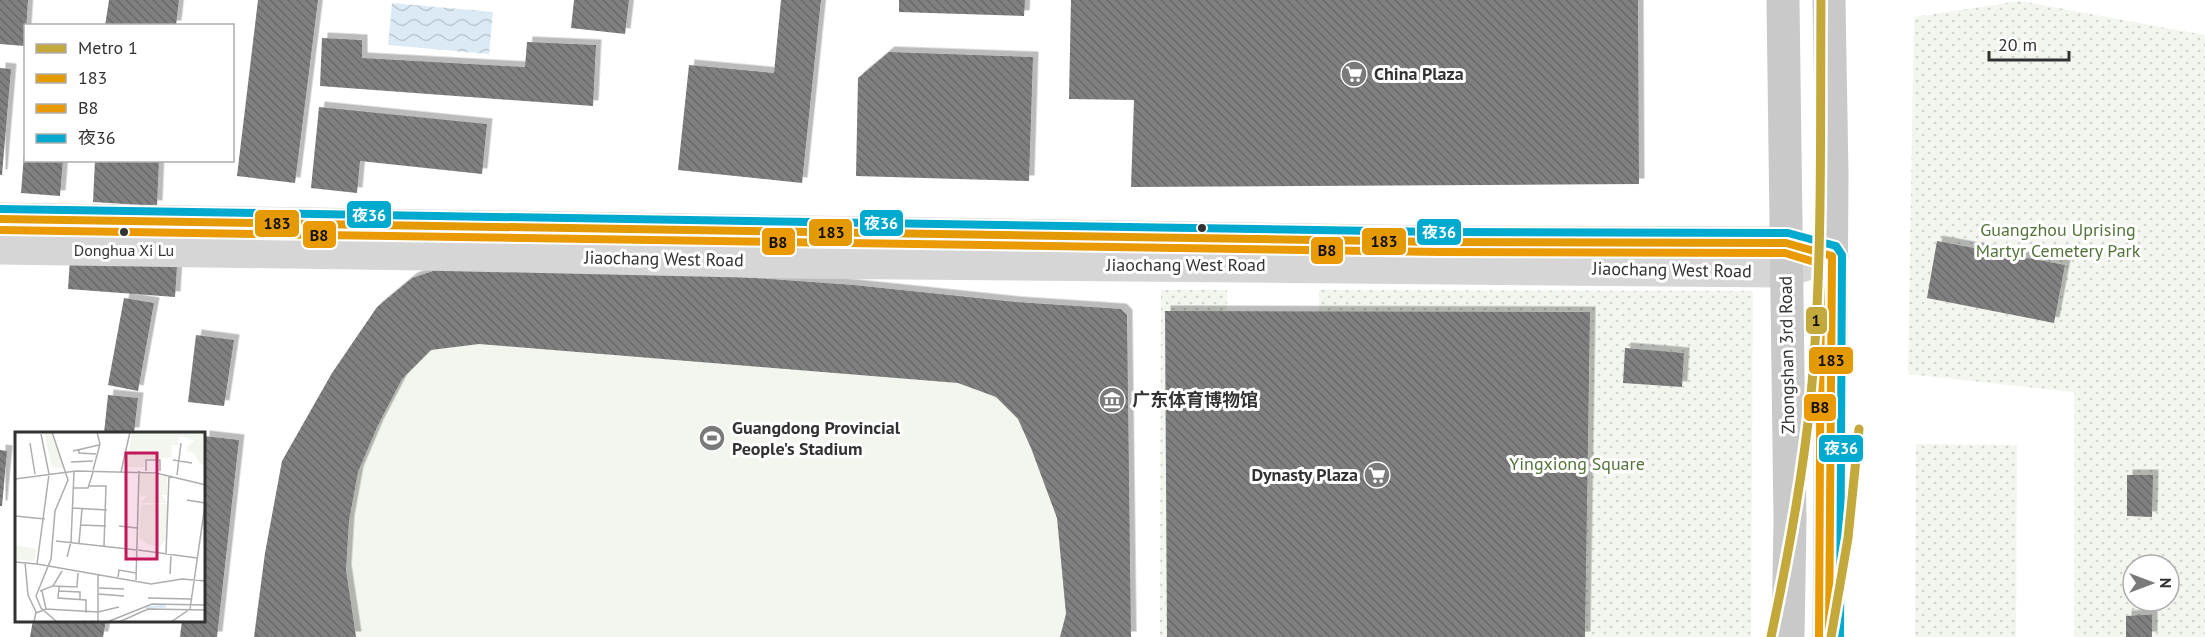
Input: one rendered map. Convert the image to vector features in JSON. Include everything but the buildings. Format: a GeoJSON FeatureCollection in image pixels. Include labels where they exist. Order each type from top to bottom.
{"type":"FeatureCollection","features":[{"type":"Feature","properties":{"kind":"main road","name":"Zhongshan 3rd Road"},"geometry":{"type":"LineString","coordinates":[[1783,0],[1790,521],[1788,637]]}},
{"type":"Feature","properties":{"kind":"main road"},"geometry":{"type":"LineString","coordinates":[[1829,0],[1832,256],[1829,637]]}},
{"type":"Feature","properties":{"kind":"street","name":"Jiaochang West Road"},"geometry":{"type":"LineString","coordinates":[[0,219],[1439,242],[1786,257]]}},
{"type":"Feature","properties":{"kind":"street","name":"Jiaochang West Road"},"geometry":{"type":"LineString","coordinates":[[0,248],[811,262],[1832,256]]}},
{"type":"Feature","properties":{"kind":"green space","name":"Guangzhou Uprising Martyr Cemetery Park"},"geometry":{"type":"Polygon","coordinates":[[[2020,1],[2205,35],[2205,637],[2074,637],[2074,392],[1908,374],[1914,17],[2020,1]]]}},
{"type":"Feature","properties":{"kind":"green space","name":"Guangdong Provincial People's Stadium"},"geometry":{"type":"Polygon","coordinates":[[[451,265],[625,269],[853,285],[1016,302],[1121,309],[1127,315],[1131,637],[254,637],[265,553],[282,461],[332,373],[377,307],[412,278],[451,265]]]}},
{"type":"Feature","properties":{"kind":"green space","name":"Yingxiong Square"},"geometry":{"type":"Polygon","coordinates":[[[1161,290],[1227,290],[1226,423],[1320,423],[1319,290],[1753,291],[1751,637],[1160,637],[1161,290]]]}},
{"type":"Feature","properties":{"kind":"green space"},"geometry":{"type":"Polygon","coordinates":[[[1916,444],[2017,445],[2016,637],[1915,637],[1916,444]]]}},
{"type":"Feature","properties":{"kind":"water"},"geometry":{"type":"Polygon","coordinates":[[[392,3],[493,12],[489,54],[388,45],[392,3]]]}},
{"type":"Feature","properties":{"kind":"metro line","name":"1"},"geometry":{"type":"LineString","coordinates":[[1771,637],[1804,456],[1815,346],[1821,148],[1821,0]]}},
{"type":"Feature","properties":{"kind":"metro line","name":"1"},"geometry":{"type":"LineString","coordinates":[[1831,637],[1848,538],[1859,429]]}},
{"type":"Feature","properties":{"kind":"transit line","name":"夜36"},"geometry":{"type":"LineString","coordinates":[[0,209],[1439,232],[1788,233],[1836,246],[1842,255],[1840,637]]}},
{"type":"Feature","properties":{"kind":"transit line","name":"183"},"geometry":{"type":"LineString","coordinates":[[0,219],[1439,242],[1786,243],[1832,256],[1829,637]]}},
{"type":"Feature","properties":{"kind":"transit line","name":"B8"},"geometry":{"type":"LineString","coordinates":[[0,230],[1439,252],[1785,253],[1821,264],[1819,637]]}},
{"type":"Feature","properties":{"kind":"place","name":"China Plaza"},"geometry":{"type":"Point","coordinates":[1354,74]}},
{"type":"Feature","properties":{"kind":"place","name":"Donghua Xi Lu"},"geometry":{"type":"Point","coordinates":[124,232]}},
{"type":"Feature","properties":{"kind":"place","name":"广东体育博物馆"},"geometry":{"type":"Point","coordinates":[1112,400]}},
{"type":"Feature","properties":{"kind":"place","name":"Guangdong Provincial People's Stadium"},"geometry":{"type":"Point","coordinates":[712,438]}},
{"type":"Feature","properties":{"kind":"place","name":"Dynasty Plaza"},"geometry":{"type":"Point","coordinates":[1377,475]}}]}
